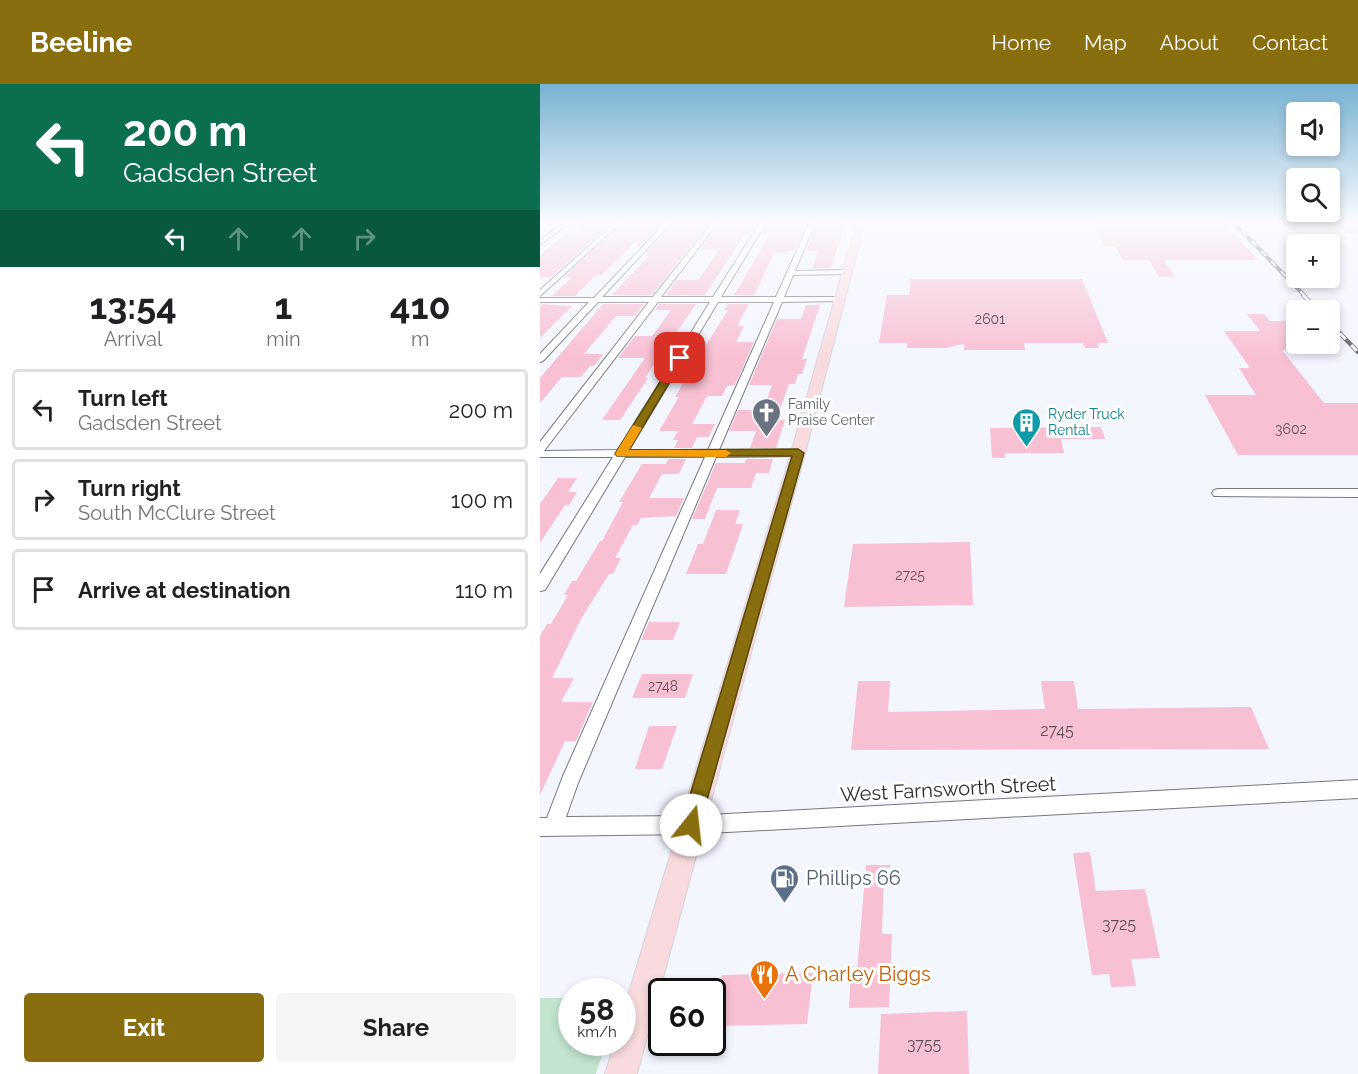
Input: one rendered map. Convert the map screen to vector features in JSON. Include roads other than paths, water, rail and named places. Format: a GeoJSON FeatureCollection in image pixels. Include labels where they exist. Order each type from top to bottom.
{"type":"FeatureCollection","features":[{"type":"Feature","properties":{"kind":"main road"},"geometry":{"type":"LineString","coordinates":[[621,1074],[849,267]]}},
{"type":"Feature","properties":{"kind":"street"},"geometry":{"type":"LineString","coordinates":[[540,294],[569,267]]}},
{"type":"Feature","properties":{"kind":"street"},"geometry":{"type":"LineString","coordinates":[[540,359],[626,267]]}},
{"type":"Feature","properties":{"kind":"street"},"geometry":{"type":"LineString","coordinates":[[540,449],[680,267]]}},
{"type":"Feature","properties":{"kind":"street"},"geometry":{"type":"LineString","coordinates":[[540,586],[735,267]]}},
{"type":"Feature","properties":{"kind":"street"},"geometry":{"type":"LineString","coordinates":[[547,827],[569,782],[793,267]]}},
{"type":"Feature","properties":{"kind":"street"},"geometry":{"type":"LineString","coordinates":[[790,273],[848,272]]}},
{"type":"Feature","properties":{"kind":"street"},"geometry":{"type":"LineString","coordinates":[[540,300],[841,300]]}},
{"type":"Feature","properties":{"kind":"street"},"geometry":{"type":"LineString","coordinates":[[540,454],[798,453]]}},
{"type":"Feature","properties":{"kind":"street"},"geometry":{"type":"LineString","coordinates":[[1218,493],[1358,494]]}},
{"type":"Feature","properties":{"kind":"street","name":"West Farnsworth Street"},"geometry":{"type":"LineString","coordinates":[[547,827],[691,825],[1358,789]]}},
{"type":"Feature","properties":{"kind":"railway"},"geometry":{"type":"LineString","coordinates":[[1277,267],[1305,296]]}},
{"type":"Feature","properties":{"kind":"railway"},"geometry":{"type":"LineString","coordinates":[[1303,295],[1308,300]]}},
{"type":"Feature","properties":{"kind":"railway"},"geometry":{"type":"LineString","coordinates":[[1340,333],[1358,352]]}},
{"type":"Feature","properties":{"kind":"place","name":"Family Praise Center"},"geometry":{"type":"Point","coordinates":[767,438]}},
{"type":"Feature","properties":{"kind":"place","name":"Ryder Truck Rental"},"geometry":{"type":"Point","coordinates":[1027,448]}},
{"type":"Feature","properties":{"kind":"place","name":"Phillips 66"},"geometry":{"type":"Point","coordinates":[785,904]}},
{"type":"Feature","properties":{"kind":"place","name":"A Charley Biggs"},"geometry":{"type":"Point","coordinates":[764,1000]}}]}
